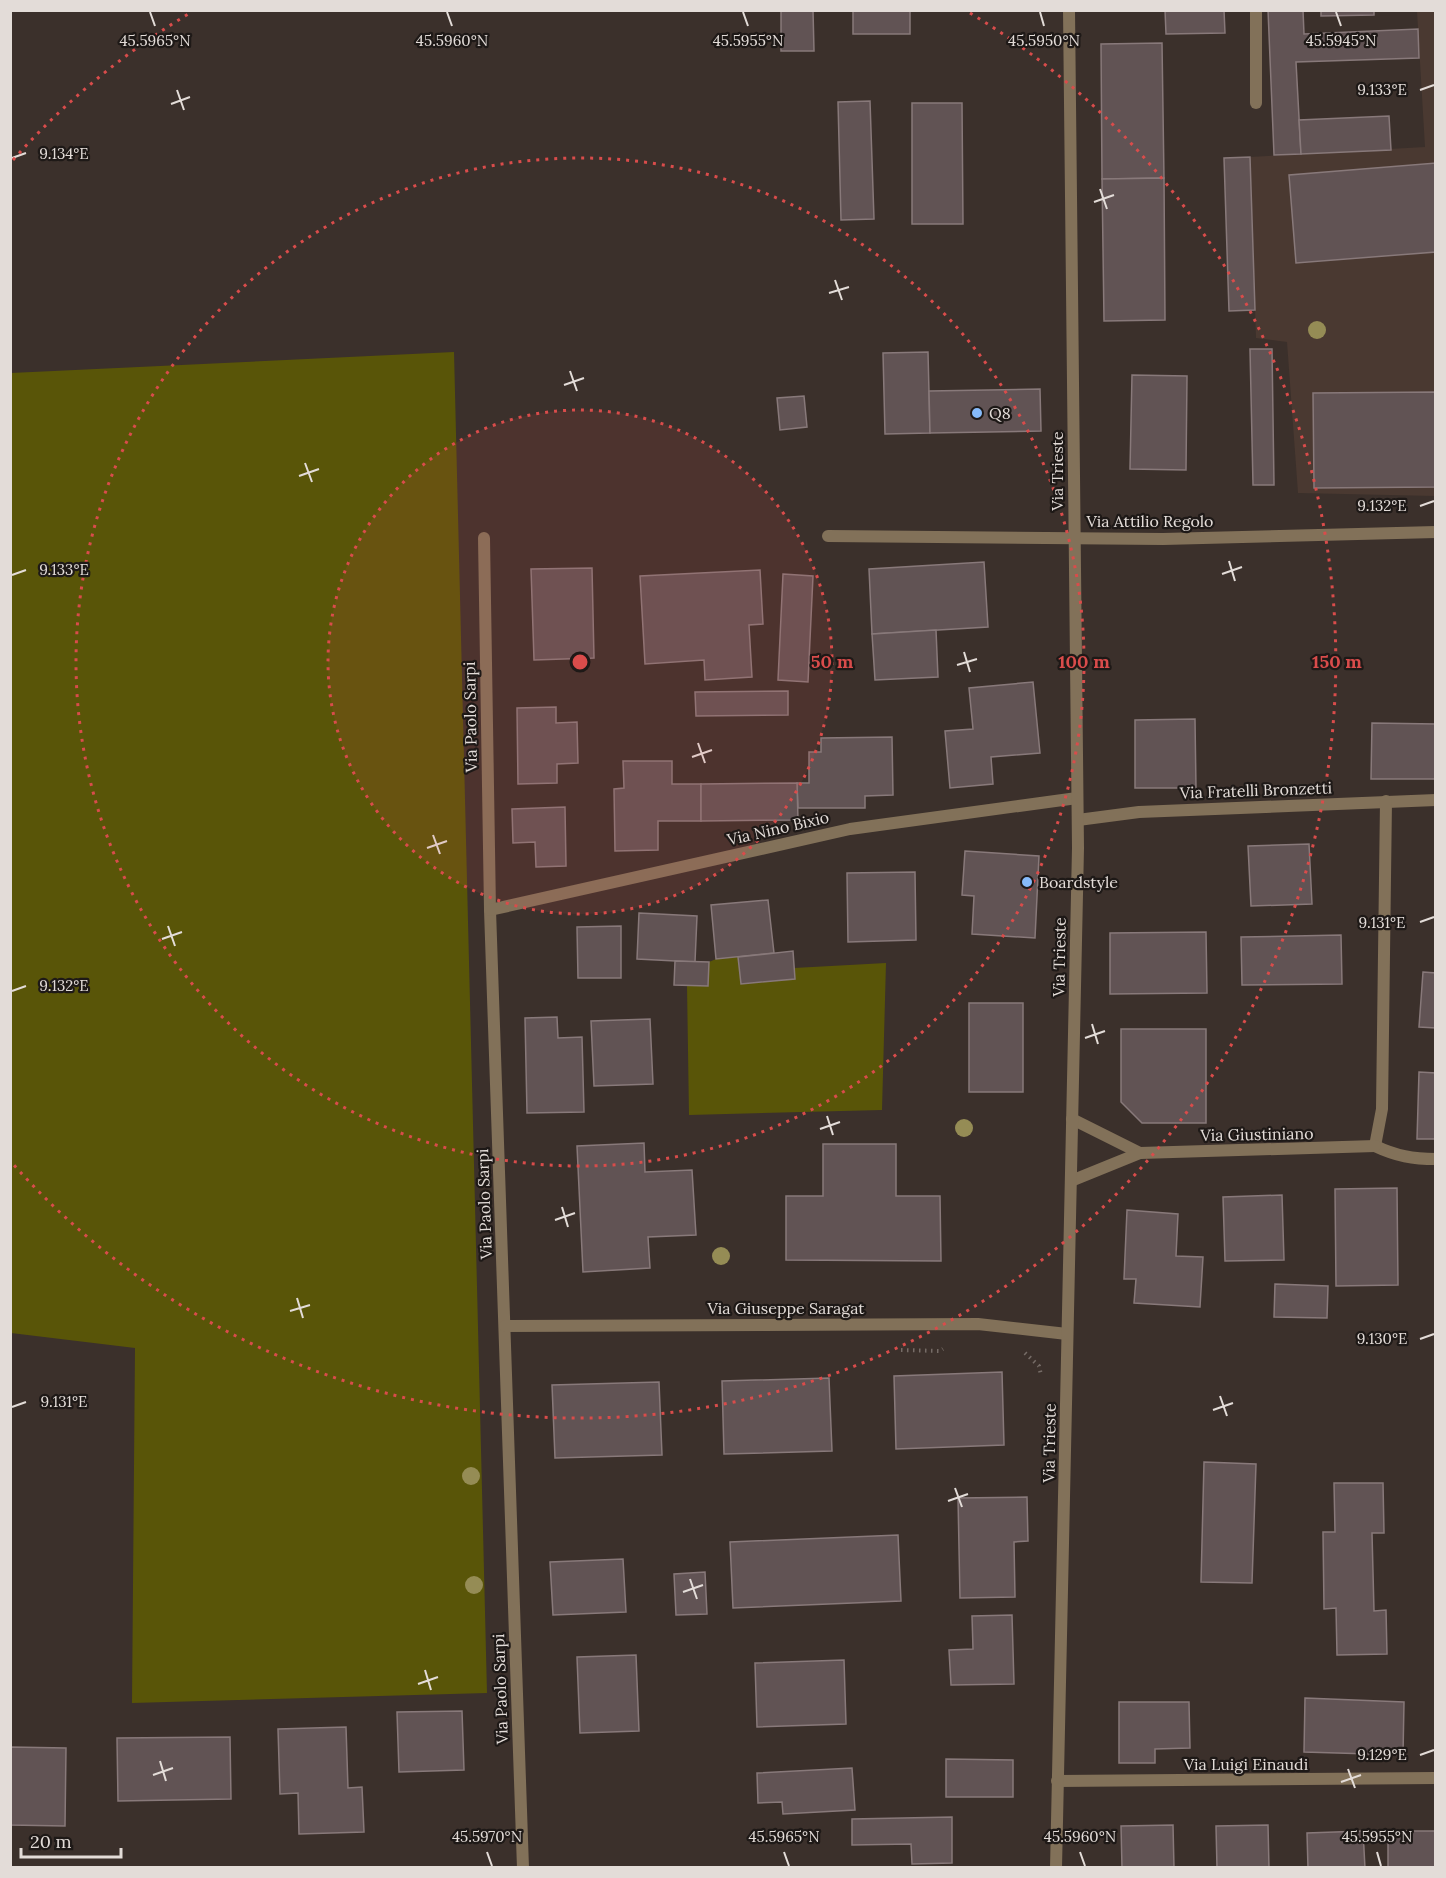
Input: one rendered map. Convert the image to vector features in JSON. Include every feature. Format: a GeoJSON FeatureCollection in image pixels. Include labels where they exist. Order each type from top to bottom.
{"type":"FeatureCollection","features":[{"type":"Feature","properties":{"kind":"street","name":"Via Trieste"},"geometry":{"type":"LineString","coordinates":[[1056,1868],[1077,820],[1069,10]]}},
{"type":"Feature","properties":{"kind":"street"},"geometry":{"type":"LineString","coordinates":[[1256,10],[1256,103]]}},
{"type":"Feature","properties":{"kind":"street","name":"Via Attilio Regolo"},"geometry":{"type":"LineString","coordinates":[[828,536],[1163,539],[1436,532]]}},
{"type":"Feature","properties":{"kind":"street","name":"Via Paolo Sarpi"},"geometry":{"type":"LineString","coordinates":[[484,538],[490,910],[523,1868]]}},
{"type":"Feature","properties":{"kind":"street","name":"Via Nino Bixio"},"geometry":{"type":"LineString","coordinates":[[490,910],[849,829],[1077,798]]}},
{"type":"Feature","properties":{"kind":"street","name":"Via Fratelli Bronzetti"},"geometry":{"type":"LineString","coordinates":[[1077,820],[1139,812],[1436,800]]}},
{"type":"Feature","properties":{"kind":"street"},"geometry":{"type":"LineString","coordinates":[[1386,801],[1382,1109],[1375,1146],[1395,1156],[1436,1159]]}},
{"type":"Feature","properties":{"kind":"street","name":"Via Giustiniano"},"geometry":{"type":"LineString","coordinates":[[1072,1119],[1140,1153]]}},
{"type":"Feature","properties":{"kind":"street","name":"Via Giustiniano"},"geometry":{"type":"LineString","coordinates":[[1071,1181],[1140,1153],[1375,1146]]}},
{"type":"Feature","properties":{"kind":"street","name":"Via Giuseppe Saragat"},"geometry":{"type":"LineString","coordinates":[[505,1326],[978,1324],[1067,1334]]}},
{"type":"Feature","properties":{"kind":"street","name":"Via Luigi Einaudi"},"geometry":{"type":"LineString","coordinates":[[1057,1781],[1436,1778]]}},
{"type":"Feature","properties":{"kind":"path"},"geometry":{"type":"LineString","coordinates":[[892,1350],[940,1351],[946,1346]]}},
{"type":"Feature","properties":{"kind":"path"},"geometry":{"type":"LineString","coordinates":[[1021,1349],[1039,1366],[1044,1385]]}},
{"type":"Feature","properties":{"kind":"shaded area"},"geometry":{"type":"Polygon","coordinates":[[[1417,11],[1435,11],[1435,496],[1298,493],[1287,342],[1256,338],[1250,157],[1425,147],[1417,11]]]}},
{"type":"Feature","properties":{"kind":"shaded area"},"geometry":{"type":"Polygon","coordinates":[[[454,352],[487,1693],[132,1703],[135,1348],[11,1333],[11,373],[454,352]]]}},
{"type":"Feature","properties":{"kind":"shaded area"},"geometry":{"type":"Polygon","coordinates":[[[738,957],[741,984],[795,979],[794,968],[886,963],[882,1110],[689,1115],[687,985],[708,986],[709,962],[738,957]]]}},
{"type":"Feature","properties":{"kind":"building"},"geometry":{"type":"Polygon","coordinates":[[[781,10],[813,10],[814,51],[781,51],[781,10]]]}},
{"type":"Feature","properties":{"kind":"building"},"geometry":{"type":"Polygon","coordinates":[[[853,10],[910,10],[910,34],[853,34],[853,10]]]}},
{"type":"Feature","properties":{"kind":"building"},"geometry":{"type":"Polygon","coordinates":[[[1165,10],[1224,10],[1225,33],[1166,34],[1165,10]]]}},
{"type":"Feature","properties":{"kind":"building"},"geometry":{"type":"Polygon","coordinates":[[[1268,10],[1303,10],[1304,34],[1418,29],[1419,58],[1296,62],[1301,154],[1274,155],[1268,10]]]}},
{"type":"Feature","properties":{"kind":"building"},"geometry":{"type":"Polygon","coordinates":[[[1321,10],[1374,10],[1374,15],[1321,16],[1321,10]]]}},
{"type":"Feature","properties":{"kind":"building"},"geometry":{"type":"Polygon","coordinates":[[[1162,43],[1164,178],[1102,179],[1101,44],[1162,43]]]}},
{"type":"Feature","properties":{"kind":"building"},"geometry":{"type":"Polygon","coordinates":[[[870,101],[874,219],[841,220],[838,102],[870,101]]]}},
{"type":"Feature","properties":{"kind":"building"},"geometry":{"type":"Polygon","coordinates":[[[912,103],[962,103],[963,224],[912,224],[912,103]]]}},
{"type":"Feature","properties":{"kind":"building"},"geometry":{"type":"Polygon","coordinates":[[[1389,116],[1391,150],[1301,154],[1299,120],[1389,116]]]}},
{"type":"Feature","properties":{"kind":"building"},"geometry":{"type":"Polygon","coordinates":[[[1250,157],[1255,310],[1229,311],[1224,158],[1250,157]]]}},
{"type":"Feature","properties":{"kind":"building"},"geometry":{"type":"Polygon","coordinates":[[[1436,163],[1436,252],[1296,263],[1289,175],[1436,163]]]}},
{"type":"Feature","properties":{"kind":"building"},"geometry":{"type":"Polygon","coordinates":[[[1164,178],[1165,320],[1104,321],[1102,179],[1164,178]]]}},
{"type":"Feature","properties":{"kind":"building"},"geometry":{"type":"Polygon","coordinates":[[[1250,349],[1272,349],[1274,485],[1253,485],[1250,349]]]}},
{"type":"Feature","properties":{"kind":"building"},"geometry":{"type":"Polygon","coordinates":[[[928,352],[930,433],[885,434],[883,353],[928,352]]]}},
{"type":"Feature","properties":{"kind":"building"},"geometry":{"type":"Polygon","coordinates":[[[1132,375],[1187,376],[1186,470],[1130,469],[1132,375]]]}},
{"type":"Feature","properties":{"kind":"building"},"geometry":{"type":"Polygon","coordinates":[[[1040,389],[1041,431],[930,433],[929,391],[1040,389]]]}},
{"type":"Feature","properties":{"kind":"building"},"geometry":{"type":"Polygon","coordinates":[[[1436,392],[1436,487],[1314,488],[1313,393],[1436,392]]]}},
{"type":"Feature","properties":{"kind":"building"},"geometry":{"type":"Polygon","coordinates":[[[804,396],[807,427],[780,430],[777,398],[804,396]]]}},
{"type":"Feature","properties":{"kind":"building"},"geometry":{"type":"Polygon","coordinates":[[[984,562],[988,627],[872,634],[869,569],[984,562]]]}},
{"type":"Feature","properties":{"kind":"building"},"geometry":{"type":"Polygon","coordinates":[[[592,568],[594,658],[534,660],[531,569],[592,568]]]}},
{"type":"Feature","properties":{"kind":"building"},"geometry":{"type":"Polygon","coordinates":[[[760,570],[763,624],[749,625],[752,677],[705,680],[704,660],[645,664],[640,576],[760,570]]]}},
{"type":"Feature","properties":{"kind":"building"},"geometry":{"type":"Polygon","coordinates":[[[783,574],[813,576],[808,682],[778,680],[783,574]]]}},
{"type":"Feature","properties":{"kind":"building"},"geometry":{"type":"Polygon","coordinates":[[[936,630],[938,677],[875,680],[872,634],[936,630]]]}},
{"type":"Feature","properties":{"kind":"building"},"geometry":{"type":"Polygon","coordinates":[[[1033,682],[1040,753],[991,757],[993,784],[950,788],[945,731],[973,729],[969,688],[1033,682]]]}},
{"type":"Feature","properties":{"kind":"building"},"geometry":{"type":"Polygon","coordinates":[[[788,691],[788,715],[696,716],[695,692],[788,691]]]}},
{"type":"Feature","properties":{"kind":"building"},"geometry":{"type":"Polygon","coordinates":[[[556,707],[556,723],[577,722],[578,763],[557,764],[557,783],[518,784],[517,708],[556,707]]]}},
{"type":"Feature","properties":{"kind":"building"},"geometry":{"type":"Polygon","coordinates":[[[1195,719],[1196,788],[1135,788],[1135,720],[1195,719]]]}},
{"type":"Feature","properties":{"kind":"building"},"geometry":{"type":"Polygon","coordinates":[[[1372,723],[1436,724],[1436,779],[1371,779],[1372,723]]]}},
{"type":"Feature","properties":{"kind":"building"},"geometry":{"type":"Polygon","coordinates":[[[892,737],[893,795],[865,796],[865,808],[798,808],[797,783],[809,783],[809,752],[821,752],[821,738],[892,737]]]}},
{"type":"Feature","properties":{"kind":"building"},"geometry":{"type":"Polygon","coordinates":[[[623,761],[672,761],[672,784],[701,784],[701,821],[658,821],[658,850],[615,851],[614,789],[624,788],[623,761]]]}},
{"type":"Feature","properties":{"kind":"building"},"geometry":{"type":"Polygon","coordinates":[[[797,783],[798,820],[701,821],[701,784],[797,783]]]}},
{"type":"Feature","properties":{"kind":"building"},"geometry":{"type":"Polygon","coordinates":[[[565,807],[566,866],[536,867],[535,842],[513,843],[512,809],[565,807]]]}},
{"type":"Feature","properties":{"kind":"building"},"geometry":{"type":"Polygon","coordinates":[[[1309,844],[1312,904],[1251,906],[1248,846],[1309,844]]]}},
{"type":"Feature","properties":{"kind":"building"},"geometry":{"type":"Polygon","coordinates":[[[965,851],[1039,856],[1035,938],[972,934],[974,896],[962,895],[965,851]]]}},
{"type":"Feature","properties":{"kind":"building"},"geometry":{"type":"Polygon","coordinates":[[[915,872],[916,940],[848,942],[847,873],[915,872]]]}},
{"type":"Feature","properties":{"kind":"building"},"geometry":{"type":"Polygon","coordinates":[[[768,900],[774,953],[716,959],[711,905],[768,900]]]}},
{"type":"Feature","properties":{"kind":"building"},"geometry":{"type":"Polygon","coordinates":[[[639,913],[697,916],[695,962],[637,959],[639,913]]]}},
{"type":"Feature","properties":{"kind":"building"},"geometry":{"type":"Polygon","coordinates":[[[621,926],[621,978],[578,978],[577,927],[621,926]]]}},
{"type":"Feature","properties":{"kind":"building"},"geometry":{"type":"Polygon","coordinates":[[[1206,932],[1207,993],[1110,994],[1110,933],[1206,932]]]}},
{"type":"Feature","properties":{"kind":"building"},"geometry":{"type":"Polygon","coordinates":[[[1341,935],[1342,984],[1242,985],[1241,937],[1341,935]]]}},
{"type":"Feature","properties":{"kind":"building"},"geometry":{"type":"Polygon","coordinates":[[[793,951],[795,979],[741,984],[738,957],[793,951]]]}},
{"type":"Feature","properties":{"kind":"building"},"geometry":{"type":"Polygon","coordinates":[[[675,961],[709,962],[708,986],[674,985],[675,961]]]}},
{"type":"Feature","properties":{"kind":"building"},"geometry":{"type":"Polygon","coordinates":[[[1423,972],[1436,973],[1436,1028],[1419,1027],[1423,972]]]}},
{"type":"Feature","properties":{"kind":"building"},"geometry":{"type":"Polygon","coordinates":[[[969,1003],[1023,1003],[1023,1092],[969,1092],[969,1003]]]}},
{"type":"Feature","properties":{"kind":"building"},"geometry":{"type":"Polygon","coordinates":[[[557,1017],[558,1038],[582,1037],[584,1112],[527,1113],[525,1018],[557,1017]]]}},
{"type":"Feature","properties":{"kind":"building"},"geometry":{"type":"Polygon","coordinates":[[[650,1019],[653,1084],[594,1086],[591,1021],[650,1019]]]}},
{"type":"Feature","properties":{"kind":"building"},"geometry":{"type":"Polygon","coordinates":[[[1121,1029],[1206,1029],[1206,1123],[1142,1123],[1121,1102],[1121,1029]]]}},
{"type":"Feature","properties":{"kind":"building"},"geometry":{"type":"Polygon","coordinates":[[[1419,1072],[1436,1073],[1436,1139],[1417,1139],[1419,1072]]]}},
{"type":"Feature","properties":{"kind":"building"},"geometry":{"type":"Polygon","coordinates":[[[644,1143],[645,1172],[692,1170],[696,1235],[648,1237],[650,1268],[583,1272],[577,1146],[644,1143]]]}},
{"type":"Feature","properties":{"kind":"building"},"geometry":{"type":"Polygon","coordinates":[[[823,1144],[896,1144],[896,1196],[940,1196],[941,1261],[786,1260],[786,1196],[823,1196],[823,1144]]]}},
{"type":"Feature","properties":{"kind":"building"},"geometry":{"type":"Polygon","coordinates":[[[1397,1188],[1398,1285],[1336,1286],[1335,1189],[1397,1188]]]}},
{"type":"Feature","properties":{"kind":"building"},"geometry":{"type":"Polygon","coordinates":[[[1282,1195],[1284,1260],[1225,1261],[1223,1197],[1282,1195]]]}},
{"type":"Feature","properties":{"kind":"building"},"geometry":{"type":"Polygon","coordinates":[[[1127,1210],[1178,1214],[1176,1256],[1203,1257],[1200,1307],[1134,1303],[1136,1279],[1124,1279],[1127,1210]]]}},
{"type":"Feature","properties":{"kind":"building"},"geometry":{"type":"Polygon","coordinates":[[[1275,1284],[1328,1286],[1327,1318],[1274,1317],[1275,1284]]]}},
{"type":"Feature","properties":{"kind":"building"},"geometry":{"type":"Polygon","coordinates":[[[1002,1372],[1004,1445],[896,1449],[894,1376],[1002,1372]]]}},
{"type":"Feature","properties":{"kind":"building"},"geometry":{"type":"Polygon","coordinates":[[[829,1378],[832,1451],[724,1454],[722,1381],[829,1378]]]}},
{"type":"Feature","properties":{"kind":"building"},"geometry":{"type":"Polygon","coordinates":[[[659,1382],[662,1455],[555,1458],[552,1385],[659,1382]]]}},
{"type":"Feature","properties":{"kind":"building"},"geometry":{"type":"Polygon","coordinates":[[[1204,1462],[1256,1464],[1252,1583],[1201,1582],[1204,1462]]]}},
{"type":"Feature","properties":{"kind":"building"},"geometry":{"type":"Polygon","coordinates":[[[1334,1483],[1383,1483],[1384,1533],[1372,1533],[1374,1611],[1386,1610],[1387,1654],[1337,1655],[1336,1608],[1324,1609],[1323,1532],[1335,1532],[1334,1483]]]}},
{"type":"Feature","properties":{"kind":"building"},"geometry":{"type":"Polygon","coordinates":[[[1027,1497],[1028,1541],[1014,1542],[1015,1597],[960,1598],[958,1498],[1027,1497]]]}},
{"type":"Feature","properties":{"kind":"building"},"geometry":{"type":"Polygon","coordinates":[[[898,1535],[901,1601],[733,1608],[730,1542],[898,1535]]]}},
{"type":"Feature","properties":{"kind":"building"},"geometry":{"type":"Polygon","coordinates":[[[623,1559],[626,1612],[553,1615],[550,1562],[623,1559]]]}},
{"type":"Feature","properties":{"kind":"building"},"geometry":{"type":"Polygon","coordinates":[[[705,1572],[707,1614],[676,1615],[674,1574],[705,1572]]]}},
{"type":"Feature","properties":{"kind":"building"},"geometry":{"type":"Polygon","coordinates":[[[1012,1615],[1014,1684],[951,1685],[949,1650],[973,1649],[972,1616],[1012,1615]]]}},
{"type":"Feature","properties":{"kind":"building"},"geometry":{"type":"Polygon","coordinates":[[[636,1655],[639,1731],[580,1733],[577,1657],[636,1655]]]}},
{"type":"Feature","properties":{"kind":"building"},"geometry":{"type":"Polygon","coordinates":[[[844,1660],[846,1724],[757,1727],[755,1663],[844,1660]]]}},
{"type":"Feature","properties":{"kind":"building"},"geometry":{"type":"Polygon","coordinates":[[[1305,1698],[1404,1702],[1403,1755],[1304,1752],[1305,1698]]]}},
{"type":"Feature","properties":{"kind":"building"},"geometry":{"type":"Polygon","coordinates":[[[1119,1702],[1189,1702],[1190,1748],[1155,1749],[1155,1763],[1119,1763],[1119,1702]]]}},
{"type":"Feature","properties":{"kind":"building"},"geometry":{"type":"Polygon","coordinates":[[[462,1711],[464,1770],[399,1772],[397,1712],[462,1711]]]}},
{"type":"Feature","properties":{"kind":"building"},"geometry":{"type":"Polygon","coordinates":[[[346,1727],[348,1788],[362,1787],[364,1832],[299,1834],[298,1793],[280,1794],[278,1729],[346,1727]]]}},
{"type":"Feature","properties":{"kind":"building"},"geometry":{"type":"Polygon","coordinates":[[[230,1737],[231,1799],[118,1801],[117,1738],[230,1737]]]}},
{"type":"Feature","properties":{"kind":"building"},"geometry":{"type":"Polygon","coordinates":[[[10,1747],[66,1748],[65,1826],[10,1825],[10,1747]]]}},
{"type":"Feature","properties":{"kind":"building"},"geometry":{"type":"Polygon","coordinates":[[[946,1759],[1013,1760],[1013,1797],[946,1797],[946,1759]]]}},
{"type":"Feature","properties":{"kind":"building"},"geometry":{"type":"Polygon","coordinates":[[[852,1768],[855,1810],[783,1814],[782,1802],[758,1803],[757,1773],[852,1768]]]}},
{"type":"Feature","properties":{"kind":"building"},"geometry":{"type":"Polygon","coordinates":[[[952,1817],[952,1863],[912,1864],[911,1844],[852,1845],[852,1819],[952,1817]]]}},
{"type":"Feature","properties":{"kind":"building"},"geometry":{"type":"Polygon","coordinates":[[[1173,1825],[1174,1868],[1122,1868],[1121,1826],[1173,1825]]]}},
{"type":"Feature","properties":{"kind":"building"},"geometry":{"type":"Polygon","coordinates":[[[1268,1825],[1269,1868],[1217,1868],[1216,1826],[1268,1825]]]}},
{"type":"Feature","properties":{"kind":"building"},"geometry":{"type":"Polygon","coordinates":[[[1363,1831],[1365,1868],[1308,1868],[1307,1833],[1363,1831]]]}},
{"type":"Feature","properties":{"kind":"building"},"geometry":{"type":"Polygon","coordinates":[[[1388,1831],[1436,1831],[1436,1868],[1388,1868],[1388,1831]]]}},
{"type":"Feature","properties":{"kind":"place","name":"Q8"},"geometry":{"type":"Point","coordinates":[977,413]}},
{"type":"Feature","properties":{"kind":"place","name":"Boardstyle"},"geometry":{"type":"Point","coordinates":[1027,882]}}]}
